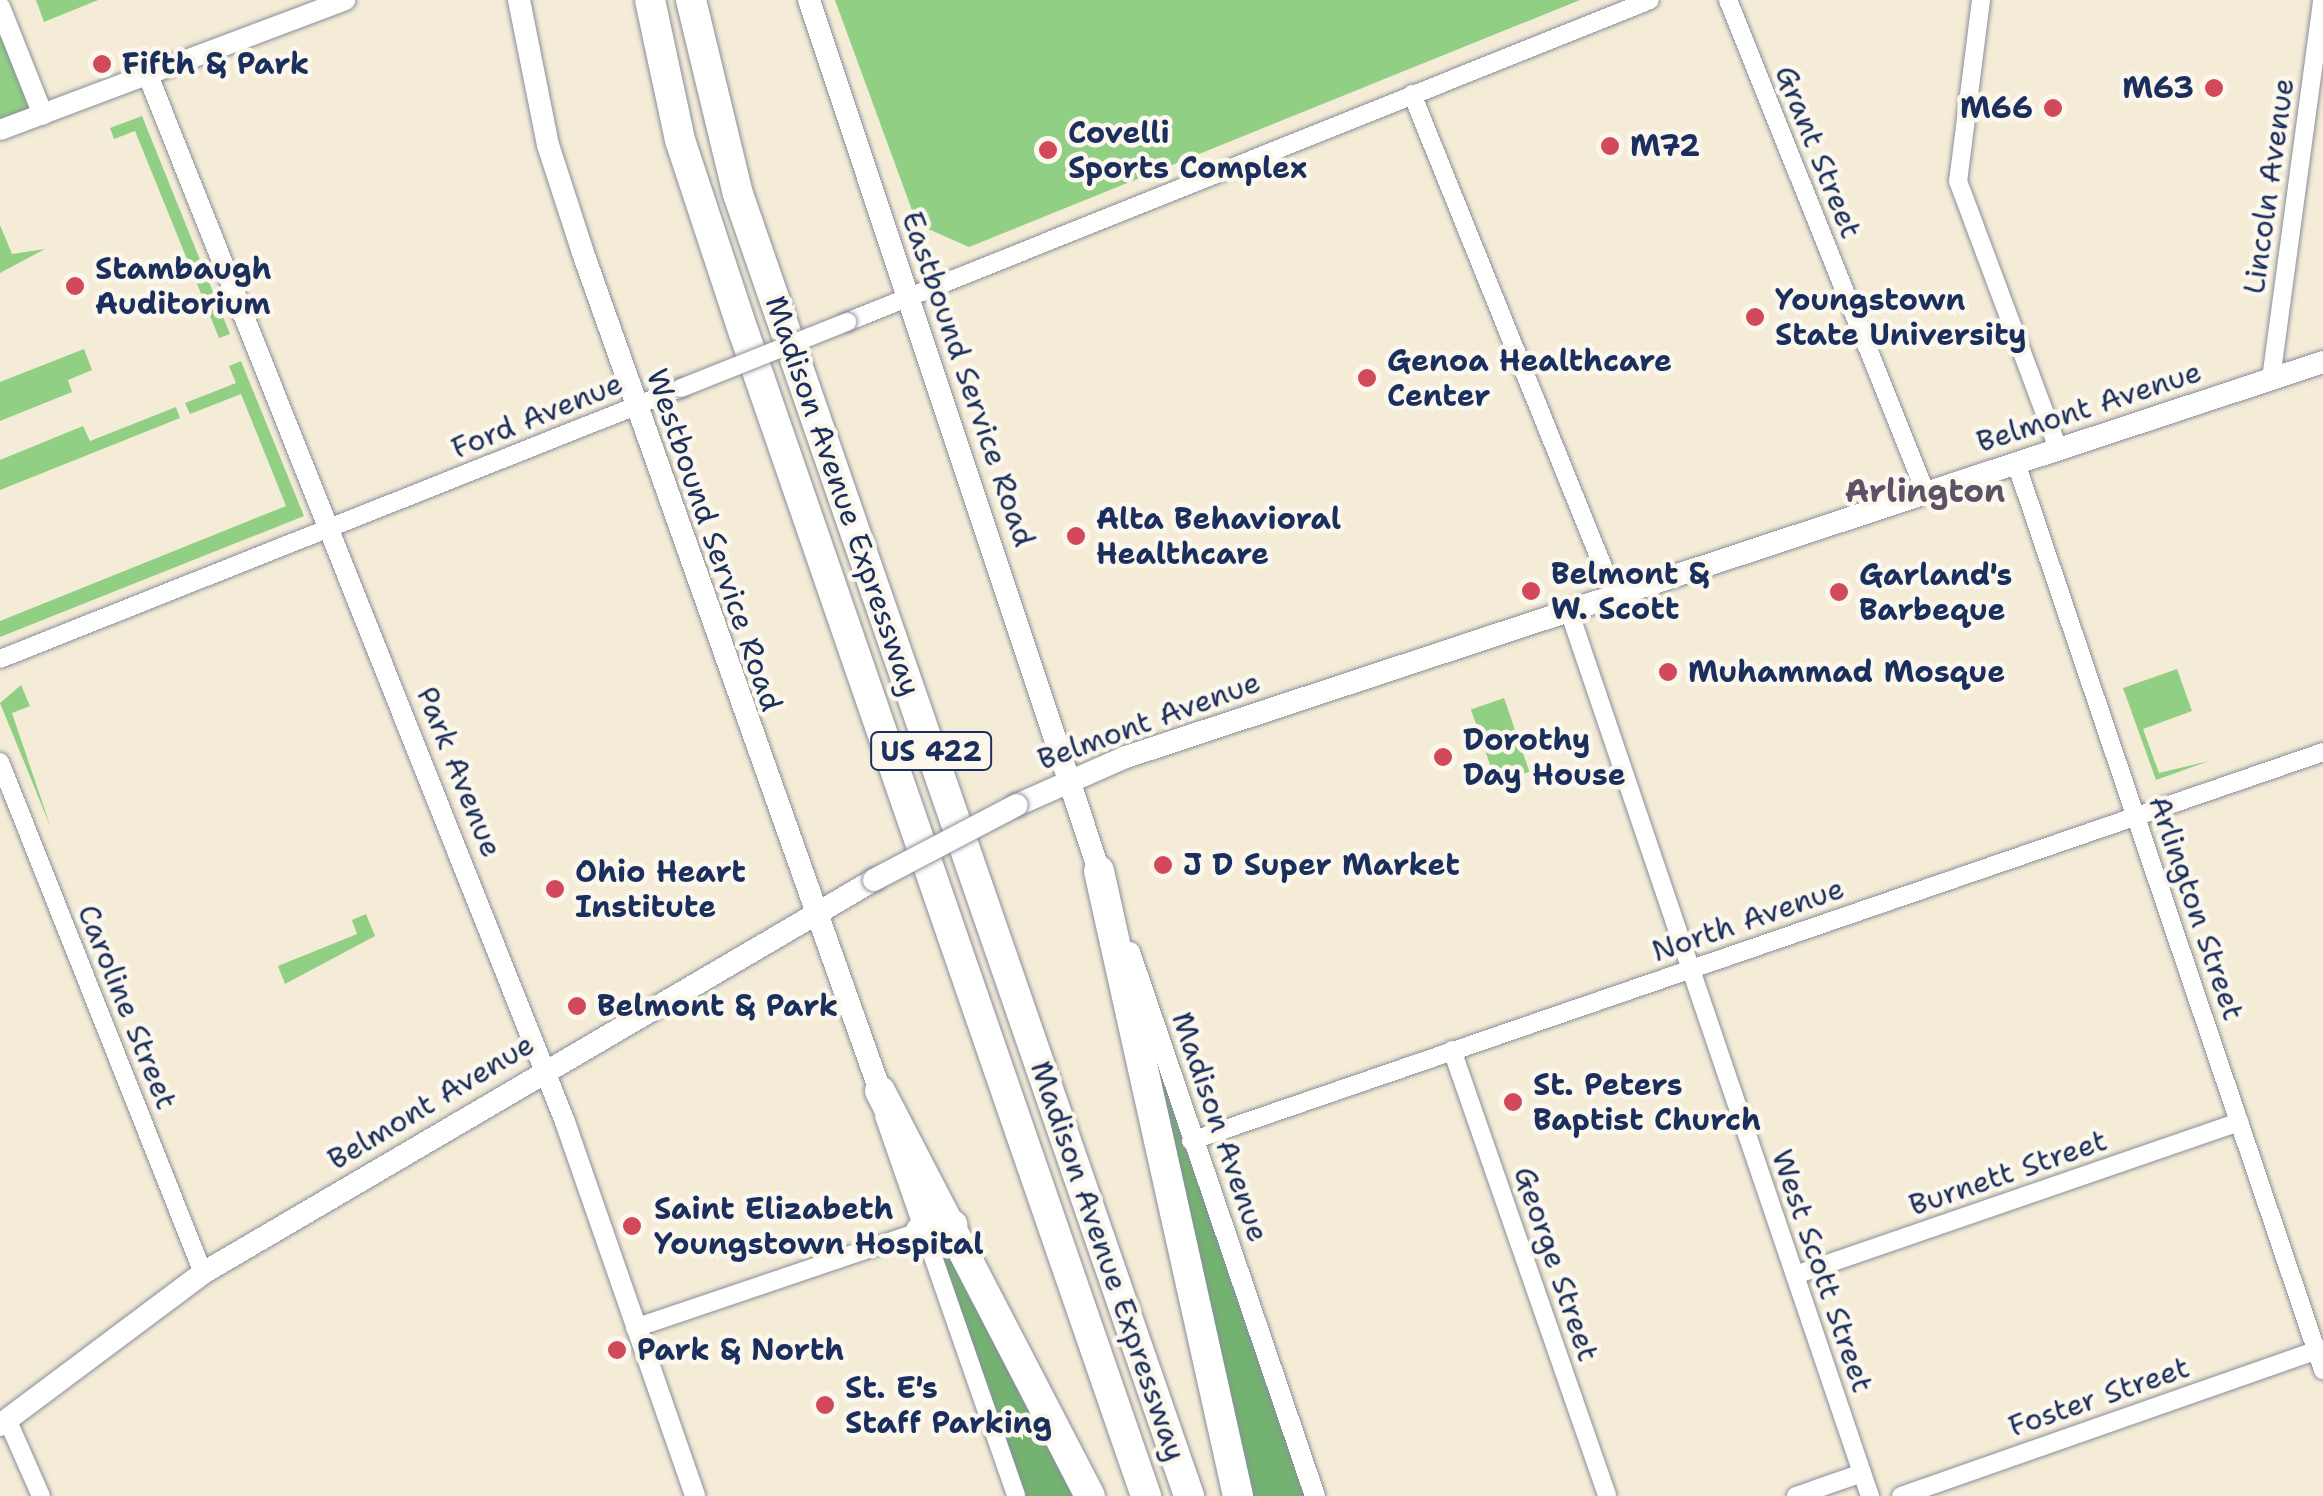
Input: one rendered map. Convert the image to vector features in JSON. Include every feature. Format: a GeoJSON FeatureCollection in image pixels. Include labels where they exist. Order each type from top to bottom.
{"type":"FeatureCollection","features":[{"type":"Feature","properties":{"kind":"highway","name":"Madison Avenue Expressway"},"geometry":{"type":"LineString","coordinates":[[650,0],[680,140],[1146,1496]]}},
{"type":"Feature","properties":{"kind":"highway","name":"Madison Avenue Expressway"},"geometry":{"type":"LineString","coordinates":[[691,0],[738,194],[1190,1496]]}},
{"type":"Feature","properties":{"kind":"highway"},"geometry":{"type":"LineString","coordinates":[[1099,870],[1238,1496]]}},
{"type":"Feature","properties":{"kind":"highway"},"geometry":{"type":"LineString","coordinates":[[880,1091],[1090,1496]]}},
{"type":"Feature","properties":{"kind":"highway"},"geometry":{"type":"LineString","coordinates":[[922,1231],[952,1225]]}},
{"type":"Feature","properties":{"kind":"main road","name":"Westbound Service Road"},"geometry":{"type":"LineString","coordinates":[[519,0],[548,145],[812,912],[880,1091]]}},
{"type":"Feature","properties":{"kind":"main road","name":"Eastbound Service Road"},"geometry":{"type":"LineString","coordinates":[[809,0],[840,111],[911,296],[1070,777]]}},
{"type":"Feature","properties":{"kind":"main road","name":"Belmont Avenue"},"geometry":{"type":"LineString","coordinates":[[4,1422],[203,1273],[812,912],[1070,777],[1568,608],[2323,362]]}},
{"type":"Feature","properties":{"kind":"main road","name":"Madison Avenue"},"geometry":{"type":"LineString","coordinates":[[1070,777],[1099,870]]}},
{"type":"Feature","properties":{"kind":"street"},"geometry":{"type":"LineString","coordinates":[[0,130],[148,78],[345,0]]}},
{"type":"Feature","properties":{"kind":"street","name":"Ford Avenue"},"geometry":{"type":"LineString","coordinates":[[0,659],[1650,0]]}},
{"type":"Feature","properties":{"kind":"street","name":"Grant Street"},"geometry":{"type":"LineString","coordinates":[[1728,0],[1925,491]]}},
{"type":"Feature","properties":{"kind":"street"},"geometry":{"type":"LineString","coordinates":[[1982,0],[1958,181],[2058,448]]}},
{"type":"Feature","properties":{"kind":"street","name":"Lincoln Avenue"},"geometry":{"type":"LineString","coordinates":[[2271,379],[2322,0]]}},
{"type":"Feature","properties":{"kind":"street"},"geometry":{"type":"LineString","coordinates":[[0,7],[43,115]]}},
{"type":"Feature","properties":{"kind":"street","name":"Park Avenue"},"geometry":{"type":"LineString","coordinates":[[148,78],[544,1070],[694,1496]]}},
{"type":"Feature","properties":{"kind":"street"},"geometry":{"type":"LineString","coordinates":[[1412,94],[1614,594]]}},
{"type":"Feature","properties":{"kind":"street","name":"Arlington Street"},"geometry":{"type":"LineString","coordinates":[[2016,463],[2239,1122],[2315,1320],[2316,1351],[2323,1370]]}},
{"type":"Feature","properties":{"kind":"street","name":"West Scott Street"},"geometry":{"type":"LineString","coordinates":[[1568,608],[1870,1496]]}},
{"type":"Feature","properties":{"kind":"street","name":"North Avenue"},"geometry":{"type":"LineString","coordinates":[[1191,1140],[2323,752]]}},
{"type":"Feature","properties":{"kind":"street","name":"Caroline Street"},"geometry":{"type":"LineString","coordinates":[[0,762],[203,1273]]}},
{"type":"Feature","properties":{"kind":"street","name":"Madison Avenue"},"geometry":{"type":"LineString","coordinates":[[1099,870],[1316,1496]]}},
{"type":"Feature","properties":{"kind":"street","name":"George Street"},"geometry":{"type":"LineString","coordinates":[[1452,1050],[1608,1496]]}},
{"type":"Feature","properties":{"kind":"street"},"geometry":{"type":"LineString","coordinates":[[880,1091],[922,1231],[1016,1496]]}},
{"type":"Feature","properties":{"kind":"street","name":"Burnett Street"},"geometry":{"type":"LineString","coordinates":[[1795,1275],[2239,1122]]}},
{"type":"Feature","properties":{"kind":"street"},"geometry":{"type":"LineString","coordinates":[[635,1328],[922,1231]]}},
{"type":"Feature","properties":{"kind":"street","name":"Foster Street"},"geometry":{"type":"LineString","coordinates":[[1900,1496],[2316,1351]]}},
{"type":"Feature","properties":{"kind":"street"},"geometry":{"type":"LineString","coordinates":[[4,1422],[41,1496]]}},
{"type":"Feature","properties":{"kind":"street"},"geometry":{"type":"LineString","coordinates":[[1796,1496],[1862,1474]]}},
{"type":"Feature","properties":{"kind":"green space"},"geometry":{"type":"Polygon","coordinates":[[[36,0],[98,0],[44,22],[36,0]]]}},
{"type":"Feature","properties":{"kind":"green space","name":"Covelli Sports Complex"},"geometry":{"type":"Polygon","coordinates":[[[835,0],[1580,0],[969,247],[917,224],[835,0]]]}},
{"type":"Feature","properties":{"kind":"green space"},"geometry":{"type":"Polygon","coordinates":[[[0,7],[43,115],[0,130],[0,7]]]}},
{"type":"Feature","properties":{"kind":"green space"},"geometry":{"type":"Polygon","coordinates":[[[142,116],[230,334],[219,338],[135,131],[114,139],[110,128],[142,116]]]}},
{"type":"Feature","properties":{"kind":"green space"},"geometry":{"type":"Polygon","coordinates":[[[0,225],[12,254],[45,249],[0,273],[0,225]]]}},
{"type":"Feature","properties":{"kind":"green space"},"geometry":{"type":"Polygon","coordinates":[[[84,349],[92,370],[68,380],[72,392],[0,421],[0,382],[84,349]]]}},
{"type":"Feature","properties":{"kind":"green space"},"geometry":{"type":"Polygon","coordinates":[[[241,361],[304,516],[0,637],[0,621],[286,506],[241,394],[190,414],[185,403],[236,383],[229,366],[241,361]]]}},
{"type":"Feature","properties":{"kind":"green space"},"geometry":{"type":"Polygon","coordinates":[[[176,407],[180,418],[0,490],[0,460],[83,426],[90,441],[176,407]]]}},
{"type":"Feature","properties":{"kind":"green space"},"geometry":{"type":"Polygon","coordinates":[[[2177,669],[2192,711],[2143,729],[2159,773],[2209,761],[2156,780],[2123,688],[2177,669]]]}},
{"type":"Feature","properties":{"kind":"green space"},"geometry":{"type":"Polygon","coordinates":[[[21,685],[30,706],[12,713],[51,828],[0,703],[21,685]]]}},
{"type":"Feature","properties":{"kind":"green space"},"geometry":{"type":"Polygon","coordinates":[[[1504,698],[1529,772],[1496,783],[1471,709],[1504,698]]]}},
{"type":"Feature","properties":{"kind":"green space"},"geometry":{"type":"Polygon","coordinates":[[[366,914],[375,936],[285,984],[278,966],[357,934],[352,920],[366,914]]]}},
{"type":"Feature","properties":{"kind":"green space"},"geometry":{"type":"Polygon","coordinates":[[[1124,934],[1315,1496],[1238,1496],[1124,934]]]}},
{"type":"Feature","properties":{"kind":"green space"},"geometry":{"type":"Polygon","coordinates":[[[936,1232],[1090,1496],[1016,1496],[933,1257],[936,1232]]]}},
{"type":"Feature","properties":{"kind":"place","name":"Fifth & Park"},"geometry":{"type":"Point","coordinates":[102,64]}},
{"type":"Feature","properties":{"kind":"place","name":"M63"},"geometry":{"type":"Point","coordinates":[2214,88]}},
{"type":"Feature","properties":{"kind":"place","name":"M66"},"geometry":{"type":"Point","coordinates":[2053,108]}},
{"type":"Feature","properties":{"kind":"place","name":"M72"},"geometry":{"type":"Point","coordinates":[1610,146]}},
{"type":"Feature","properties":{"kind":"place","name":"Covelli Sports Complex"},"geometry":{"type":"Point","coordinates":[1048,150]}},
{"type":"Feature","properties":{"kind":"place","name":"Stambaugh Auditorium"},"geometry":{"type":"Point","coordinates":[75,286]}},
{"type":"Feature","properties":{"kind":"place","name":"Youngstown State University"},"geometry":{"type":"Point","coordinates":[1755,317]}},
{"type":"Feature","properties":{"kind":"place","name":"Genoa Healthcare Center"},"geometry":{"type":"Point","coordinates":[1367,378]}},
{"type":"Feature","properties":{"kind":"place","name":"Alta Behavioral Healthcare"},"geometry":{"type":"Point","coordinates":[1076,536]}},
{"type":"Feature","properties":{"kind":"place","name":"Belmont & W. Scott"},"geometry":{"type":"Point","coordinates":[1531,591]}},
{"type":"Feature","properties":{"kind":"place","name":"Garland's Barbeque"},"geometry":{"type":"Point","coordinates":[1839,592]}},
{"type":"Feature","properties":{"kind":"place","name":"Muhammad Mosque"},"geometry":{"type":"Point","coordinates":[1668,672]}},
{"type":"Feature","properties":{"kind":"place","name":"Dorothy Day House"},"geometry":{"type":"Point","coordinates":[1443,757]}},
{"type":"Feature","properties":{"kind":"place","name":"J D Super Market"},"geometry":{"type":"Point","coordinates":[1163,865]}},
{"type":"Feature","properties":{"kind":"place","name":"Ohio Heart Institute"},"geometry":{"type":"Point","coordinates":[555,889]}},
{"type":"Feature","properties":{"kind":"place","name":"Belmont & Park"},"geometry":{"type":"Point","coordinates":[577,1006]}},
{"type":"Feature","properties":{"kind":"place","name":"St. Peters Baptist Church"},"geometry":{"type":"Point","coordinates":[1513,1102]}},
{"type":"Feature","properties":{"kind":"place","name":"Saint Elizabeth Youngstown Hospital"},"geometry":{"type":"Point","coordinates":[632,1226]}},
{"type":"Feature","properties":{"kind":"place","name":"Park & North"},"geometry":{"type":"Point","coordinates":[617,1350]}},
{"type":"Feature","properties":{"kind":"place","name":"St. E's Staff Parking"},"geometry":{"type":"Point","coordinates":[825,1405]}},
{"type":"Feature","properties":{"kind":"district","name":"Arlington"},"geometry":{"type":"Point","coordinates":[1925,491]}}]}
